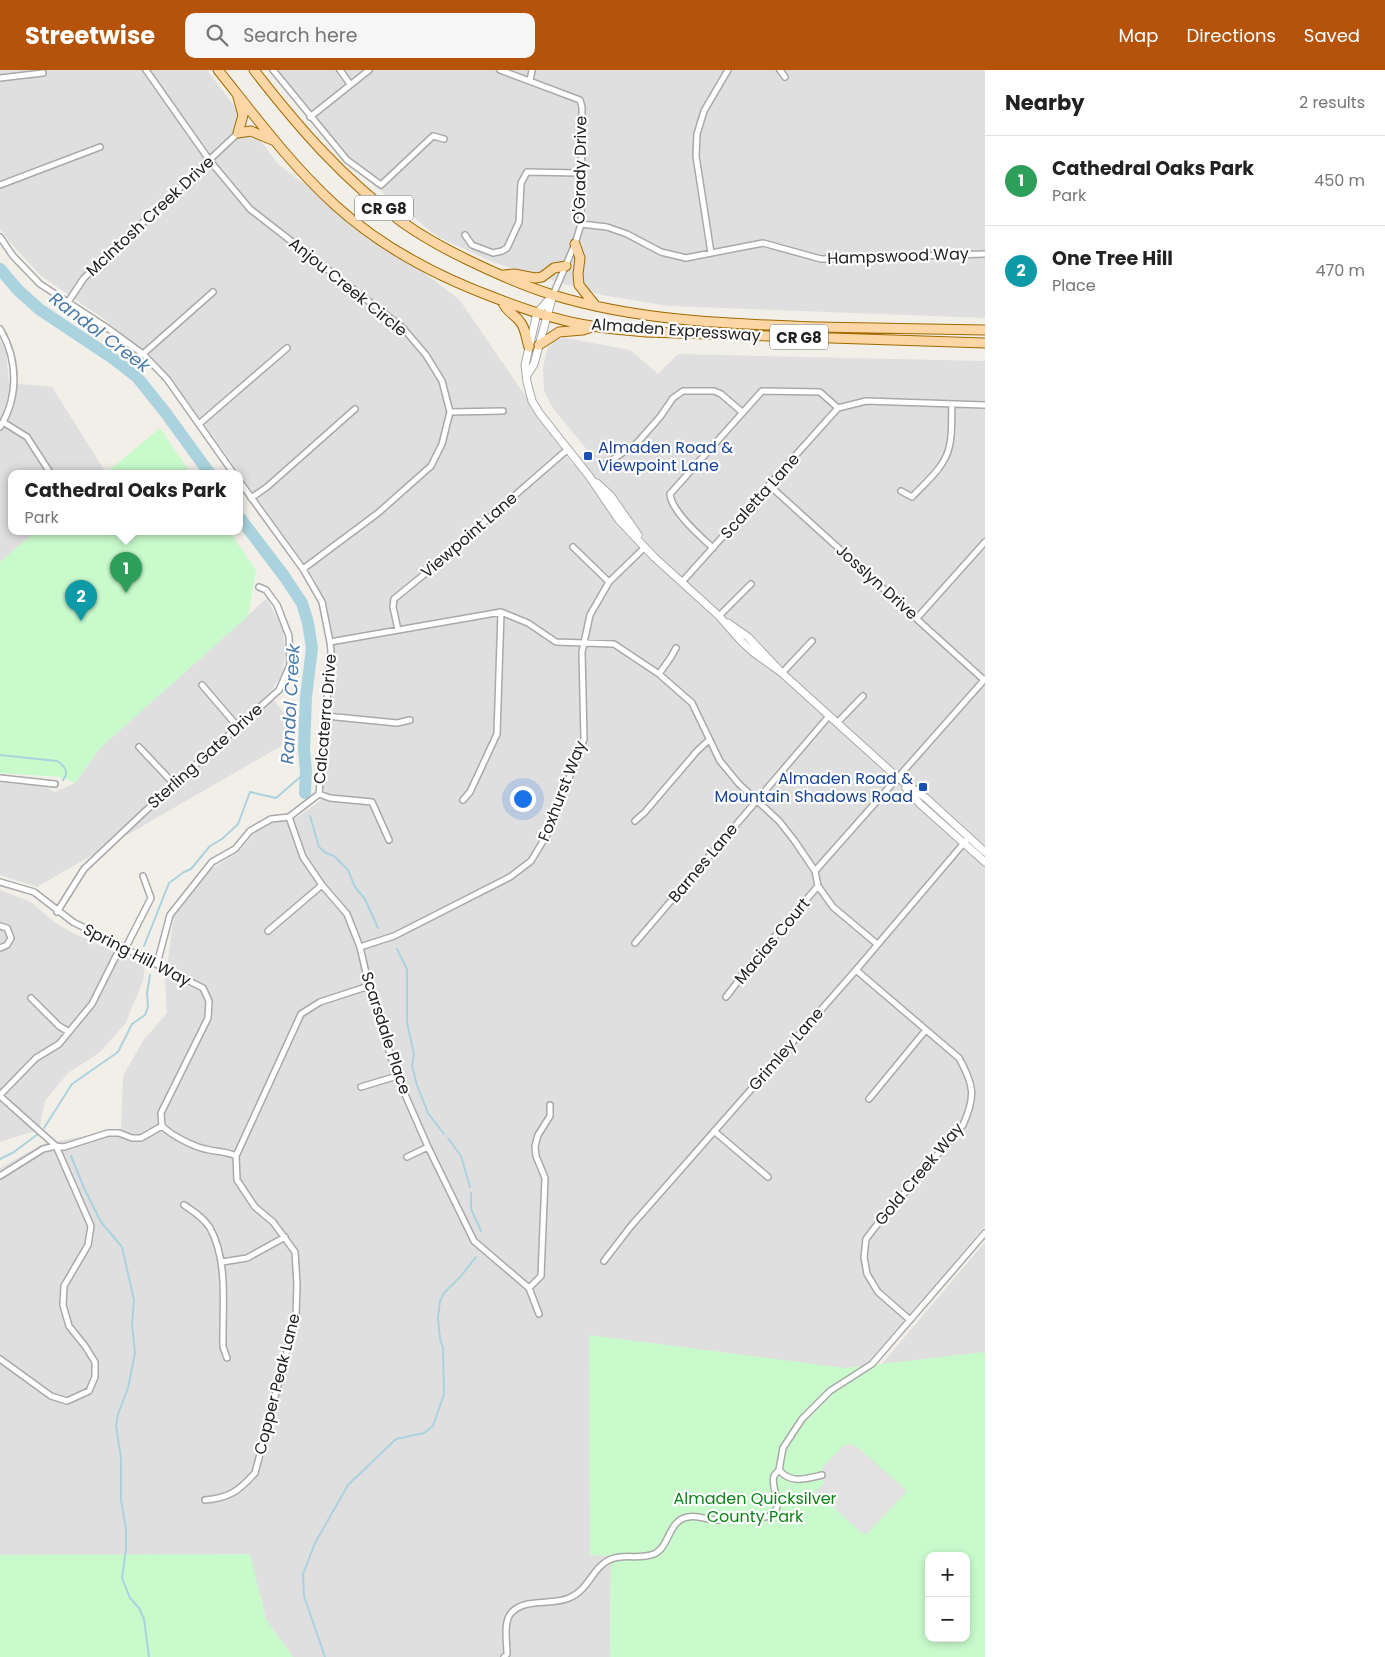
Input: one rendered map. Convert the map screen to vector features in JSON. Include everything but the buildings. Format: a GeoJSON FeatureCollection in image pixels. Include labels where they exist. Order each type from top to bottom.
{"type":"FeatureCollection","features":[{"type":"Feature","properties":{"kind":"main road","name":"Almaden Expressway"},"geometry":{"type":"LineString","coordinates":[[218,70],[301,172],[362,228],[432,272],[502,301],[542,315],[592,326],[645,332],[985,343]]}},
{"type":"Feature","properties":{"kind":"main road","name":"Almaden Expressway"},"geometry":{"type":"LineString","coordinates":[[254,70],[325,156],[359,188],[403,223],[452,252],[499,275],[553,295],[595,305],[695,322],[985,330]]}},
{"type":"Feature","properties":{"kind":"main road"},"geometry":{"type":"LineString","coordinates":[[236,92],[242,115],[238,133],[251,131],[276,142]]}},
{"type":"Feature","properties":{"kind":"main road"},"geometry":{"type":"LineString","coordinates":[[575,244],[580,258],[579,285],[595,305]]}},
{"type":"Feature","properties":{"kind":"main road"},"geometry":{"type":"LineString","coordinates":[[499,275],[514,274],[535,278],[542,277],[554,268],[566,266]]}},
{"type":"Feature","properties":{"kind":"main road"},"geometry":{"type":"LineString","coordinates":[[502,301],[507,311],[521,324],[526,335],[528,347]]}},
{"type":"Feature","properties":{"kind":"main road"},"geometry":{"type":"LineString","coordinates":[[539,345],[558,332],[583,330],[592,326]]}},
{"type":"Feature","properties":{"kind":"street","name":"Anjou Creek Circle"},"geometry":{"type":"LineString","coordinates":[[146,70],[210,161],[250,209],[403,328],[426,355],[442,381],[450,412],[442,444],[431,466],[378,514],[303,569]]}},
{"type":"Feature","properties":{"kind":"street"},"geometry":{"type":"LineString","coordinates":[[273,70],[347,160],[382,185],[432,136],[444,139]]}},
{"type":"Feature","properties":{"kind":"street"},"geometry":{"type":"LineString","coordinates":[[340,70],[350,84]]}},
{"type":"Feature","properties":{"kind":"street"},"geometry":{"type":"LineString","coordinates":[[310,116],[369,70]]}},
{"type":"Feature","properties":{"kind":"street"},"geometry":{"type":"LineString","coordinates":[[500,70],[530,81],[532,70]]}},
{"type":"Feature","properties":{"kind":"street"},"geometry":{"type":"LineString","coordinates":[[711,253],[696,156],[697,134],[704,111],[728,70]]}},
{"type":"Feature","properties":{"kind":"street"},"geometry":{"type":"LineString","coordinates":[[780,70],[785,77]]}},
{"type":"Feature","properties":{"kind":"street"},"geometry":{"type":"LineString","coordinates":[[0,78],[43,73]]}},
{"type":"Feature","properties":{"kind":"street","name":"O'Grady Drive"},"geometry":{"type":"LineString","coordinates":[[530,81],[580,100],[582,107],[581,224],[575,244],[553,295]]}},
{"type":"Feature","properties":{"kind":"street","name":"McIntosh Creek Drive"},"geometry":{"type":"LineString","coordinates":[[68,302],[84,278],[238,133]]}},
{"type":"Feature","properties":{"kind":"street"},"geometry":{"type":"LineString","coordinates":[[0,185],[100,147]]}},
{"type":"Feature","properties":{"kind":"street"},"geometry":{"type":"LineString","coordinates":[[465,235],[472,245],[493,252],[502,251],[510,243],[519,222],[521,183],[527,172],[580,173]]}},
{"type":"Feature","properties":{"kind":"street","name":"Hampswood Way"},"geometry":{"type":"LineString","coordinates":[[581,224],[602,226],[616,230],[661,252],[686,258],[763,243],[821,259],[985,254]]}},
{"type":"Feature","properties":{"kind":"street"},"geometry":{"type":"LineString","coordinates":[[0,237],[14,256],[40,284],[106,327],[143,354],[167,379],[231,470]]}},
{"type":"Feature","properties":{"kind":"street"},"geometry":{"type":"LineString","coordinates":[[143,354],[213,292]]}},
{"type":"Feature","properties":{"kind":"street"},"geometry":{"type":"LineString","coordinates":[[553,295],[528,347],[525,365],[532,401],[589,476],[619,520],[682,582],[719,616],[748,637],[782,673],[898,778],[920,804],[985,852]]}},
{"type":"Feature","properties":{"kind":"street"},"geometry":{"type":"LineString","coordinates":[[527,376],[534,364],[539,345],[542,315]]}},
{"type":"Feature","properties":{"kind":"street"},"geometry":{"type":"LineString","coordinates":[[0,329],[11,352],[14,374],[13,390],[1,425],[27,436],[48,470]]}},
{"type":"Feature","properties":{"kind":"street"},"geometry":{"type":"LineString","coordinates":[[199,424],[287,348]]}},
{"type":"Feature","properties":{"kind":"street"},"geometry":{"type":"LineString","coordinates":[[606,464],[637,443],[660,418],[673,398],[683,392],[714,391],[721,394],[742,412]]}},
{"type":"Feature","properties":{"kind":"street"},"geometry":{"type":"LineString","coordinates":[[713,548],[692,528],[673,504],[670,494],[762,391],[820,392],[838,408],[866,401],[985,405]]}},
{"type":"Feature","properties":{"kind":"street"},"geometry":{"type":"LineString","coordinates":[[901,491],[912,498],[945,458],[950,446],[952,404]]}},
{"type":"Feature","properties":{"kind":"street","name":"Scaletta Lane"},"geometry":{"type":"LineString","coordinates":[[682,582],[838,408]]}},
{"type":"Feature","properties":{"kind":"street"},"geometry":{"type":"LineString","coordinates":[[251,498],[267,487],[356,409]]}},
{"type":"Feature","properties":{"kind":"street"},"geometry":{"type":"LineString","coordinates":[[450,412],[503,411]]}},
{"type":"Feature","properties":{"kind":"street","name":"Viewpoint Lane"},"geometry":{"type":"LineString","coordinates":[[398,630],[394,600],[400,593],[421,577],[568,449]]}},
{"type":"Feature","properties":{"kind":"street","name":"Calcaterra Drive"},"geometry":{"type":"LineString","coordinates":[[157,964],[170,915],[212,862],[235,849],[250,831],[270,819],[289,817],[319,794],[330,667],[330,642],[322,602],[303,569],[243,486]]}},
{"type":"Feature","properties":{"kind":"street","name":"Josslyn Drive"},"geometry":{"type":"LineString","coordinates":[[770,486],[985,680]]}},
{"type":"Feature","properties":{"kind":"street"},"geometry":{"type":"LineString","coordinates":[[917,618],[985,542]]}},
{"type":"Feature","properties":{"kind":"street","name":"Foxhurst Way"},"geometry":{"type":"LineString","coordinates":[[360,947],[394,936],[510,878],[531,861],[548,834],[584,739],[582,652],[590,615],[609,582],[645,546]]}},
{"type":"Feature","properties":{"kind":"street"},"geometry":{"type":"LineString","coordinates":[[573,547],[609,582]]}},
{"type":"Feature","properties":{"kind":"street"},"geometry":{"type":"LineString","coordinates":[[719,616],[751,584]]}},
{"type":"Feature","properties":{"kind":"street","name":"Sterling Gate Drive"},"geometry":{"type":"LineString","coordinates":[[58,912],[84,869],[174,784],[279,690],[290,665],[289,636],[278,605],[266,590],[259,587]]}},
{"type":"Feature","properties":{"kind":"street"},"geometry":{"type":"LineString","coordinates":[[463,800],[470,792],[497,734],[501,612]]}},
{"type":"Feature","properties":{"kind":"street"},"geometry":{"type":"LineString","coordinates":[[330,642],[501,612],[528,623],[556,642],[614,644],[659,674],[692,703],[720,761],[739,784],[779,821],[816,871],[818,886],[833,906],[877,944]]}},
{"type":"Feature","properties":{"kind":"street"},"geometry":{"type":"LineString","coordinates":[[782,673],[812,641]]}},
{"type":"Feature","properties":{"kind":"street"},"geometry":{"type":"LineString","coordinates":[[659,674],[676,648]]}},
{"type":"Feature","properties":{"kind":"street"},"geometry":{"type":"LineString","coordinates":[[816,871],[985,680]]}},
{"type":"Feature","properties":{"kind":"street"},"geometry":{"type":"LineString","coordinates":[[202,685],[238,728]]}},
{"type":"Feature","properties":{"kind":"street"},"geometry":{"type":"LineString","coordinates":[[837,723],[863,696]]}},
{"type":"Feature","properties":{"kind":"street"},"geometry":{"type":"LineString","coordinates":[[326,716],[397,723],[410,720]]}},
{"type":"Feature","properties":{"kind":"street","name":"Barnes Lane"},"geometry":{"type":"LineString","coordinates":[[635,943],[829,716]]}},
{"type":"Feature","properties":{"kind":"street"},"geometry":{"type":"LineString","coordinates":[[635,821],[709,740]]}},
{"type":"Feature","properties":{"kind":"street"},"geometry":{"type":"LineString","coordinates":[[139,747],[174,784]]}},
{"type":"Feature","properties":{"kind":"street"},"geometry":{"type":"LineString","coordinates":[[0,778],[55,784]]}},
{"type":"Feature","properties":{"kind":"street"},"geometry":{"type":"LineString","coordinates":[[319,794],[330,798],[372,802],[389,840]]}},
{"type":"Feature","properties":{"kind":"street","name":"Scarsdale Place"},"geometry":{"type":"LineString","coordinates":[[289,817],[303,857],[322,885],[347,914],[360,947],[397,1076],[428,1146],[474,1241],[529,1288]]}},
{"type":"Feature","properties":{"kind":"street"},"geometry":{"type":"LineString","coordinates":[[967,840],[985,862]]}},
{"type":"Feature","properties":{"kind":"street","name":"Grimley Lane"},"geometry":{"type":"LineString","coordinates":[[604,1260],[967,840]]}},
{"type":"Feature","properties":{"kind":"street"},"geometry":{"type":"LineString","coordinates":[[0,1359],[51,1396],[68,1402],[89,1391],[95,1377],[95,1362],[69,1326],[63,1305],[64,1286],[88,1245],[91,1226],[56,1146],[0,1095],[36,1058],[59,1044],[92,1004],[117,954],[125,949],[151,898],[143,876]]}},
{"type":"Feature","properties":{"kind":"street","name":"Spring Hill Way"},"geometry":{"type":"LineString","coordinates":[[0,882],[34,892],[73,922],[203,988],[209,1001],[208,1018],[161,1113],[162,1126]]}},
{"type":"Feature","properties":{"kind":"street"},"geometry":{"type":"LineString","coordinates":[[268,931],[322,885]]}},
{"type":"Feature","properties":{"kind":"street","name":"Macias Court"},"geometry":{"type":"LineString","coordinates":[[726,996],[818,886]]}},
{"type":"Feature","properties":{"kind":"street"},"geometry":{"type":"LineString","coordinates":[[0,926],[7,928],[10,938],[7,945],[0,948]]}},
{"type":"Feature","properties":{"kind":"street","name":"Gold Creek Way"},"geometry":{"type":"LineString","coordinates":[[856,970],[925,1031],[959,1058],[967,1072],[972,1091],[970,1109],[963,1125],[866,1239],[864,1257],[867,1274],[878,1292],[910,1320]]}},
{"type":"Feature","properties":{"kind":"street","name":"Copper Peak Lane"},"geometry":{"type":"LineString","coordinates":[[205,1500],[224,1498],[244,1486],[255,1473],[296,1316],[295,1252],[273,1222],[255,1207],[237,1180],[236,1156],[301,1014],[320,1002],[370,986]]}},
{"type":"Feature","properties":{"kind":"street"},"geometry":{"type":"LineString","coordinates":[[31,998],[58,1026],[69,1032]]}},
{"type":"Feature","properties":{"kind":"street"},"geometry":{"type":"LineString","coordinates":[[868,1099],[925,1031]]}},
{"type":"Feature","properties":{"kind":"street"},"geometry":{"type":"LineString","coordinates":[[361,1087],[397,1076]]}},
{"type":"Feature","properties":{"kind":"street"},"geometry":{"type":"LineString","coordinates":[[539,1314],[529,1288],[541,1276],[543,1251],[545,1178],[536,1156],[535,1146],[538,1135],[550,1116],[550,1105]]}},
{"type":"Feature","properties":{"kind":"street"},"geometry":{"type":"LineString","coordinates":[[0,1176],[43,1149],[56,1146],[64,1147],[108,1133],[119,1133],[132,1138],[141,1138],[162,1126],[168,1132],[204,1149],[228,1152],[236,1156]]}},
{"type":"Feature","properties":{"kind":"street"},"geometry":{"type":"LineString","coordinates":[[714,1131],[768,1177]]}},
{"type":"Feature","properties":{"kind":"street"},"geometry":{"type":"LineString","coordinates":[[407,1157],[428,1146]]}},
{"type":"Feature","properties":{"kind":"street"},"geometry":{"type":"LineString","coordinates":[[184,1205],[200,1216],[209,1227],[222,1262],[223,1347],[228,1358]]}},
{"type":"Feature","properties":{"kind":"street"},"geometry":{"type":"LineString","coordinates":[[504,1657],[507,1654],[507,1623],[511,1614],[518,1608],[530,1603],[568,1599],[588,1584],[600,1566],[609,1559],[619,1556],[644,1557],[656,1554],[661,1550],[672,1528],[680,1520],[686,1517],[702,1516],[712,1520],[723,1520],[744,1516],[765,1517],[771,1515],[776,1509],[774,1476],[778,1470],[783,1448],[802,1419],[830,1391],[872,1364],[985,1232]]}},
{"type":"Feature","properties":{"kind":"street"},"geometry":{"type":"LineString","coordinates":[[222,1262],[247,1258],[285,1237]]}},
{"type":"Feature","properties":{"kind":"street"},"geometry":{"type":"LineString","coordinates":[[778,1470],[784,1476],[797,1480],[822,1475]]}},
{"type":"Feature","properties":{"kind":"shaded area"},"geometry":{"type":"Polygon","coordinates":[[[0,70],[207,70],[279,165],[459,299],[572,464],[588,451],[552,407],[544,391],[543,368],[547,349],[553,342],[559,339],[566,338],[630,350],[658,374],[678,354],[985,361],[985,1226],[865,1366],[846,1368],[590,1555],[611,1556],[610,1657],[293,1657],[266,1620],[261,1597],[0,1556],[0,1168],[43,1144],[121,1129],[123,1076],[143,1041],[167,1013],[165,980],[174,916],[211,869],[237,853],[260,828],[276,821],[298,817],[321,800],[335,655],[325,603],[313,576],[243,478],[243,470],[237,470],[159,365],[104,319],[41,276],[7,239],[0,228],[0,70]]]}},
{"type":"Feature","properties":{"kind":"shaded area"},"geometry":{"type":"Polygon","coordinates":[[[277,70],[985,70],[985,318],[669,306],[601,295],[495,263],[438,237],[361,175],[277,70]]]}},
{"type":"Feature","properties":{"kind":"shaded area"},"geometry":{"type":"Polygon","coordinates":[[[0,339],[6,352],[9,383],[52,387],[104,470],[8,470],[8,535],[32,535],[0,562],[0,339]]]}},
{"type":"Feature","properties":{"kind":"shaded area"},"geometry":{"type":"Polygon","coordinates":[[[267,598],[283,630],[285,654],[283,673],[269,694],[290,720],[288,742],[37,887],[0,875],[0,782],[45,787],[55,792],[75,783],[100,748],[267,598]]]}},
{"type":"Feature","properties":{"kind":"shaded area"},"geometry":{"type":"Polygon","coordinates":[[[0,890],[31,902],[54,922],[71,932],[145,966],[143,981],[125,1024],[99,1053],[68,1073],[45,1101],[40,1126],[35,1131],[0,1142],[0,890]]]}},
{"type":"Feature","properties":{"kind":"shaded area"},"geometry":{"type":"Polygon","coordinates":[[[985,1242],[985,1358],[882,1364],[985,1242]]]}},
{"type":"Feature","properties":{"kind":"shaded area"},"geometry":{"type":"Polygon","coordinates":[[[852,1444],[907,1491],[867,1534],[863,1534],[816,1492],[824,1483],[822,1468],[843,1446],[852,1444]]]}},
{"type":"Feature","properties":{"kind":"green space"},"geometry":{"type":"Polygon","coordinates":[[[160,428],[188,470],[110,470],[160,428]]]}},
{"type":"Feature","properties":{"kind":"green space"},"geometry":{"type":"Polygon","coordinates":[[[32,535],[232,535],[256,570],[248,616],[100,748],[75,783],[61,777],[0,773],[0,562],[32,535]]]}},
{"type":"Feature","properties":{"kind":"green space","name":"Almaden Quicksilver County Park"},"geometry":{"type":"Polygon","coordinates":[[[589,1335],[846,1368],[985,1352],[985,1657],[610,1657],[611,1556],[590,1555],[589,1335]]]}},
{"type":"Feature","properties":{"kind":"green space"},"geometry":{"type":"Polygon","coordinates":[[[250,1554],[266,1620],[293,1657],[0,1657],[0,1555],[250,1554]]]}},
{"type":"Feature","properties":{"kind":"waterway","name":"Randol Creek"},"geometry":{"type":"LineString","coordinates":[[0,269],[18,290],[39,309],[114,359],[137,377],[207,470]]}},
{"type":"Feature","properties":{"kind":"waterway","name":"Randol Creek"},"geometry":{"type":"LineString","coordinates":[[243,522],[302,603],[308,623],[312,648],[306,697],[305,793]]}},
{"type":"Feature","properties":{"kind":"waterway"},"geometry":{"type":"LineString","coordinates":[[0,755],[57,761],[66,772],[63,780]]}},
{"type":"Feature","properties":{"kind":"waterway"},"geometry":{"type":"LineString","coordinates":[[144,946],[169,883],[191,869],[210,846],[222,839],[238,824],[250,792],[276,798],[306,772]]}},
{"type":"Feature","properties":{"kind":"waterway","name":"Randol Creek"},"geometry":{"type":"LineString","coordinates":[[310,816],[319,847],[326,853],[334,856],[348,870],[355,887],[365,899],[378,928]]}},
{"type":"Feature","properties":{"kind":"waterway","name":"Randol Creek"},"geometry":{"type":"LineString","coordinates":[[397,949],[407,969],[407,1022],[414,1054],[412,1066],[428,1113],[444,1134]]}},
{"type":"Feature","properties":{"kind":"waterway"},"geometry":{"type":"LineString","coordinates":[[44,1128],[72,1084],[118,1052],[132,1024],[145,1015],[148,1007],[147,993],[150,975]]}},
{"type":"Feature","properties":{"kind":"waterway"},"geometry":{"type":"LineString","coordinates":[[0,1159],[14,1152],[38,1134]]}},
{"type":"Feature","properties":{"kind":"waterway","name":"Randol Creek"},"geometry":{"type":"LineString","coordinates":[[448,1138],[461,1156],[470,1187]]}},
{"type":"Feature","properties":{"kind":"waterway"},"geometry":{"type":"LineString","coordinates":[[71,1156],[101,1222],[122,1247],[134,1300],[132,1324],[135,1353],[128,1388],[118,1414],[116,1426],[121,1458],[121,1500],[126,1529],[126,1549],[122,1578],[130,1598],[139,1608],[144,1619],[149,1657]]}},
{"type":"Feature","properties":{"kind":"waterway","name":"Randol Creek"},"geometry":{"type":"LineString","coordinates":[[471,1193],[471,1209],[481,1231]]}},
{"type":"Feature","properties":{"kind":"waterway","name":"Randol Creek"},"geometry":{"type":"LineString","coordinates":[[325,1657],[304,1596],[303,1574],[315,1543],[348,1485],[396,1439],[424,1433],[433,1426],[444,1394],[443,1348],[438,1318],[440,1301],[444,1293],[476,1257]]}},
{"type":"Feature","properties":{"kind":"place","name":"Almaden Road & Viewpoint Lane"},"geometry":{"type":"Point","coordinates":[588,456]}},
{"type":"Feature","properties":{"kind":"place","name":"Cathedral Oaks Park"},"geometry":{"type":"Point","coordinates":[126,593]}},
{"type":"Feature","properties":{"kind":"place","name":"One Tree Hill"},"geometry":{"type":"Point","coordinates":[81,621]}},
{"type":"Feature","properties":{"kind":"place","name":"Almaden Road & Mountain Shadows Road"},"geometry":{"type":"Point","coordinates":[923,787]}}]}
